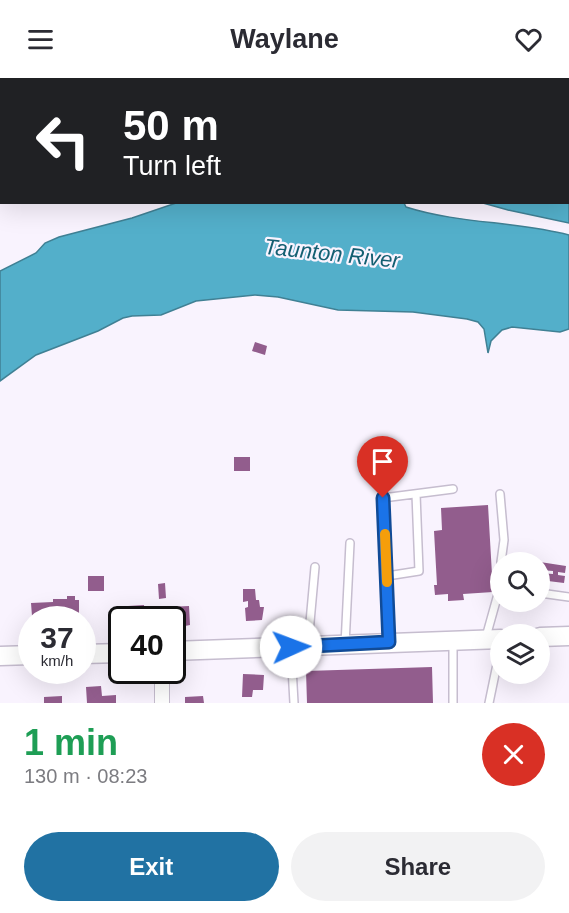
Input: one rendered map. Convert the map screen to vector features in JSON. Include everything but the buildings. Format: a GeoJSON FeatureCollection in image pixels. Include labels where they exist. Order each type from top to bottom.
{"type":"FeatureCollection","features":[{"type":"Feature","properties":{"kind":"street"},"geometry":{"type":"LineString","coordinates":[[550,637],[569,636]]}},
{"type":"Feature","properties":{"kind":"street"},"geometry":{"type":"LineString","coordinates":[[186,651],[389,642],[490,641]]}},
{"type":"Feature","properties":{"kind":"street"},"geometry":{"type":"LineString","coordinates":[[0,656],[18,655]]}},
{"type":"Feature","properties":{"kind":"street"},"geometry":{"type":"LineString","coordinates":[[162,684],[162,703]]}},
{"type":"Feature","properties":{"kind":"lane"},"geometry":{"type":"LineString","coordinates":[[389,642],[383,498],[453,489]]}},
{"type":"Feature","properties":{"kind":"lane"},"geometry":{"type":"LineString","coordinates":[[387,576],[419,571],[416,494]]}},
{"type":"Feature","properties":{"kind":"lane"},"geometry":{"type":"LineString","coordinates":[[500,494],[504,540],[502,552]]}},
{"type":"Feature","properties":{"kind":"lane"},"geometry":{"type":"LineString","coordinates":[[345,645],[350,543]]}},
{"type":"Feature","properties":{"kind":"lane"},"geometry":{"type":"LineString","coordinates":[[294,703],[299,647],[315,567]]}},
{"type":"Feature","properties":{"kind":"lane"},"geometry":{"type":"LineString","coordinates":[[550,594],[569,597]]}},
{"type":"Feature","properties":{"kind":"lane"},"geometry":{"type":"LineString","coordinates":[[452,640],[453,703]]}},
{"type":"Feature","properties":{"kind":"lane"},"geometry":{"type":"LineString","coordinates":[[489,703],[491,684]]}},
{"type":"Feature","properties":{"kind":"water","name":"Taunton River"},"geometry":{"type":"Polygon","coordinates":[[[173,204],[404,204],[406,207],[446,217],[529,227],[569,235],[569,329],[560,332],[512,327],[502,330],[491,341],[488,353],[484,329],[478,322],[467,319],[413,312],[338,310],[278,297],[255,295],[196,301],[161,315],[123,318],[98,331],[36,355],[0,381],[0,271],[36,253],[45,243],[59,237],[132,218],[173,204]]]}},
{"type":"Feature","properties":{"kind":"water"},"geometry":{"type":"Polygon","coordinates":[[[487,204],[569,204],[569,223],[487,204]]]}},
{"type":"Feature","properties":{"kind":"slow traffic"},"geometry":{"type":"LineString","coordinates":[[385,534],[387,582]]}},
{"type":"Feature","properties":{"kind":"route"},"geometry":{"type":"LineString","coordinates":[[291,647],[389,642],[383,498]]}}]}
